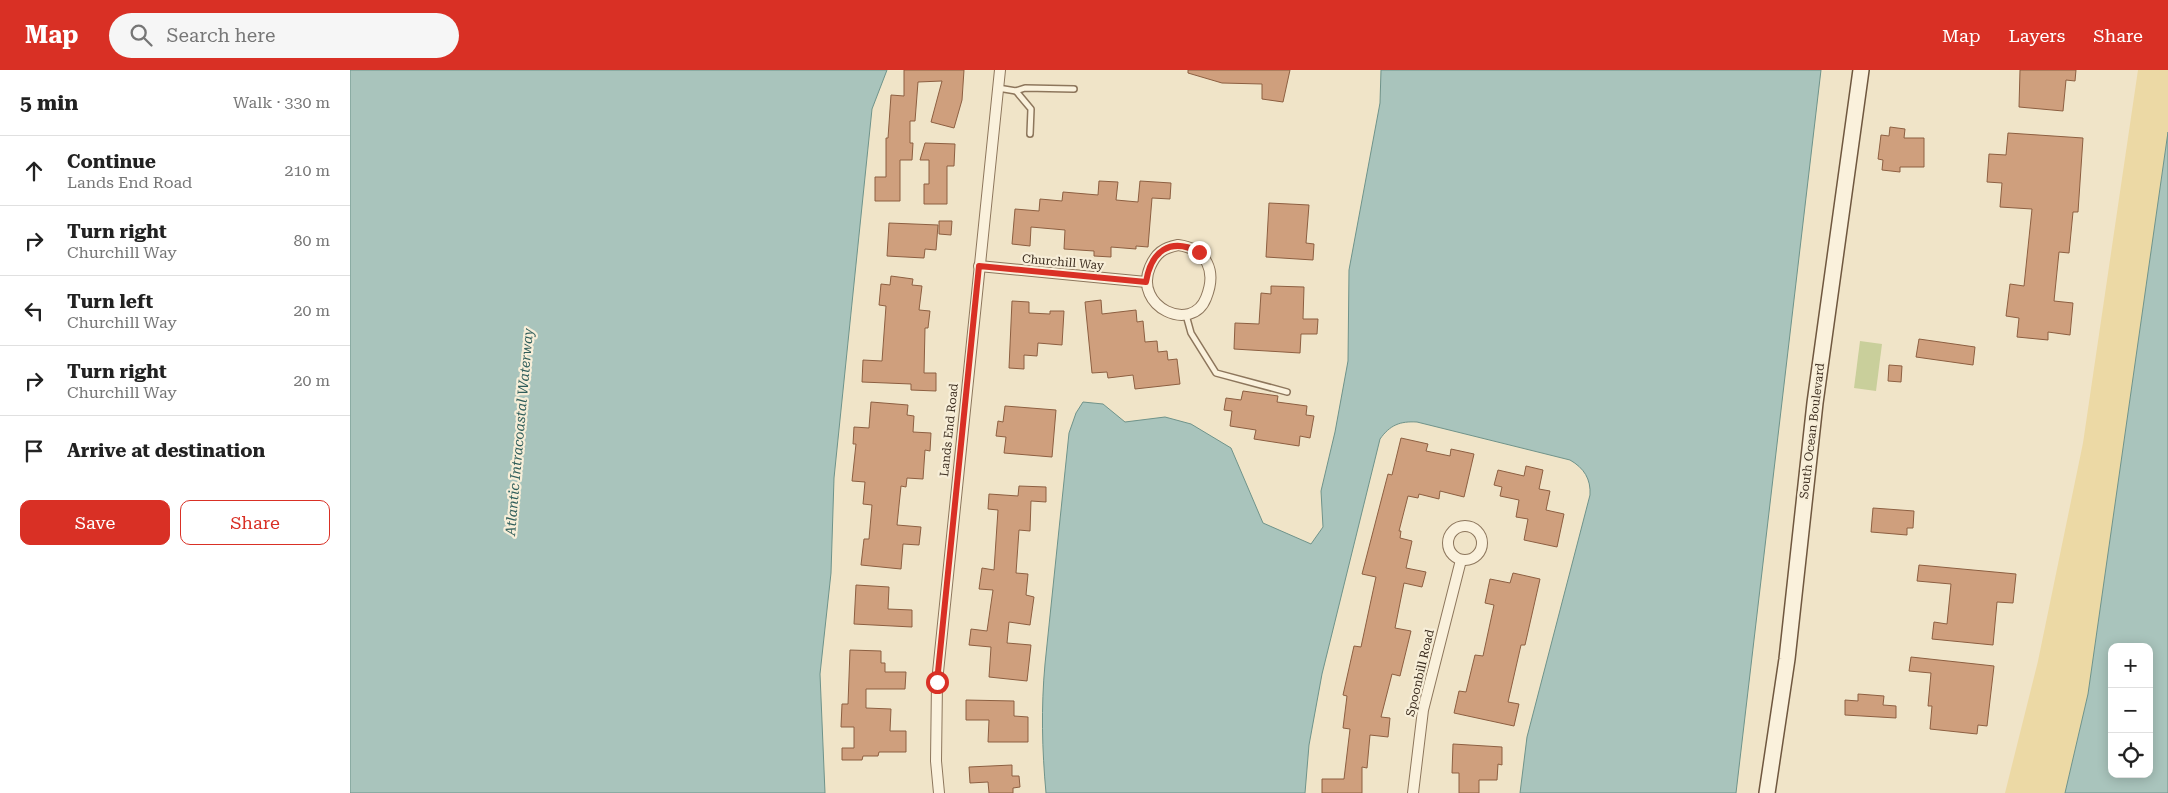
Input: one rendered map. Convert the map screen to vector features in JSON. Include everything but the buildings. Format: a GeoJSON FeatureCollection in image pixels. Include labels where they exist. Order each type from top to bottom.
{"type":"FeatureCollection","features":[{"type":"Feature","properties":{"kind":"main road","name":"South Ocean Boulevard"},"geometry":{"type":"LineString","coordinates":[[1768,793],[1787,659],[1815,403],[1861,70]]}},
{"type":"Feature","properties":{"kind":"street","name":"Lands End Road"},"geometry":{"type":"LineString","coordinates":[[939,793],[936,761],[937,682],[1000,70]]}},
{"type":"Feature","properties":{"kind":"street"},"geometry":{"type":"LineString","coordinates":[[1166,247],[1189,247],[1199,252],[1207,260],[1210,270],[1208,293],[1204,303],[1196,311],[1186,315],[1174,314],[1154,303],[1148,294],[1146,282],[1149,268],[1157,253],[1166,247]]}},
{"type":"Feature","properties":{"kind":"street","name":"Churchill Way"},"geometry":{"type":"LineString","coordinates":[[979,266],[1146,282]]}},
{"type":"Feature","properties":{"kind":"street","name":"Spoonbill Road"},"geometry":{"type":"LineString","coordinates":[[1412,793],[1423,710],[1461,560]]}},
{"type":"Feature","properties":{"kind":"lane"},"geometry":{"type":"LineString","coordinates":[[998,88],[1016,91],[1026,88],[1074,89]]}},
{"type":"Feature","properties":{"kind":"lane"},"geometry":{"type":"LineString","coordinates":[[1016,91],[1031,109],[1030,134]]}},
{"type":"Feature","properties":{"kind":"lane"},"geometry":{"type":"LineString","coordinates":[[1186,315],[1190,333],[1216,373],[1287,392]]}},
{"type":"Feature","properties":{"kind":"green space"},"geometry":{"type":"Polygon","coordinates":[[[1860,341],[1882,344],[1876,391],[1854,388],[1860,341]]]}},
{"type":"Feature","properties":{"kind":"sand"},"geometry":{"type":"Polygon","coordinates":[[[2138,70],[2168,70],[2168,132],[2088,694],[2065,793],[2005,793],[2038,661],[2083,443],[2138,70]]]}},
{"type":"Feature","properties":{"kind":"water","name":"Atlantic Intracoastal Waterway"},"geometry":{"type":"Polygon","coordinates":[[[350,70],[887,70],[872,109],[834,478],[831,573],[820,674],[825,793],[350,793],[350,70]]]}},
{"type":"Feature","properties":{"kind":"water"},"geometry":{"type":"Polygon","coordinates":[[[1381,70],[1821,70],[1736,793],[1520,793],[1527,737],[1590,495],[1588,479],[1583,470],[1570,460],[1411,422],[1400,423],[1392,427],[1380,439],[1322,674],[1309,745],[1305,793],[1046,793],[1042,729],[1045,664],[1069,433],[1076,413],[1083,402],[1103,404],[1125,422],[1165,417],[1191,424],[1231,448],[1263,523],[1311,544],[1323,527],[1321,491],[1335,432],[1348,361],[1349,270],[1380,103],[1381,70]]]}},
{"type":"Feature","properties":{"kind":"water"},"geometry":{"type":"Polygon","coordinates":[[[2168,132],[2168,793],[2065,793],[2088,694],[2168,132]]]}},
{"type":"Feature","properties":{"kind":"route"},"geometry":{"type":"LineString","coordinates":[[937,682],[979,266],[1146,282],[1147,273],[1157,253],[1166,247],[1178,245],[1189,247],[1199,252]]}}]}
